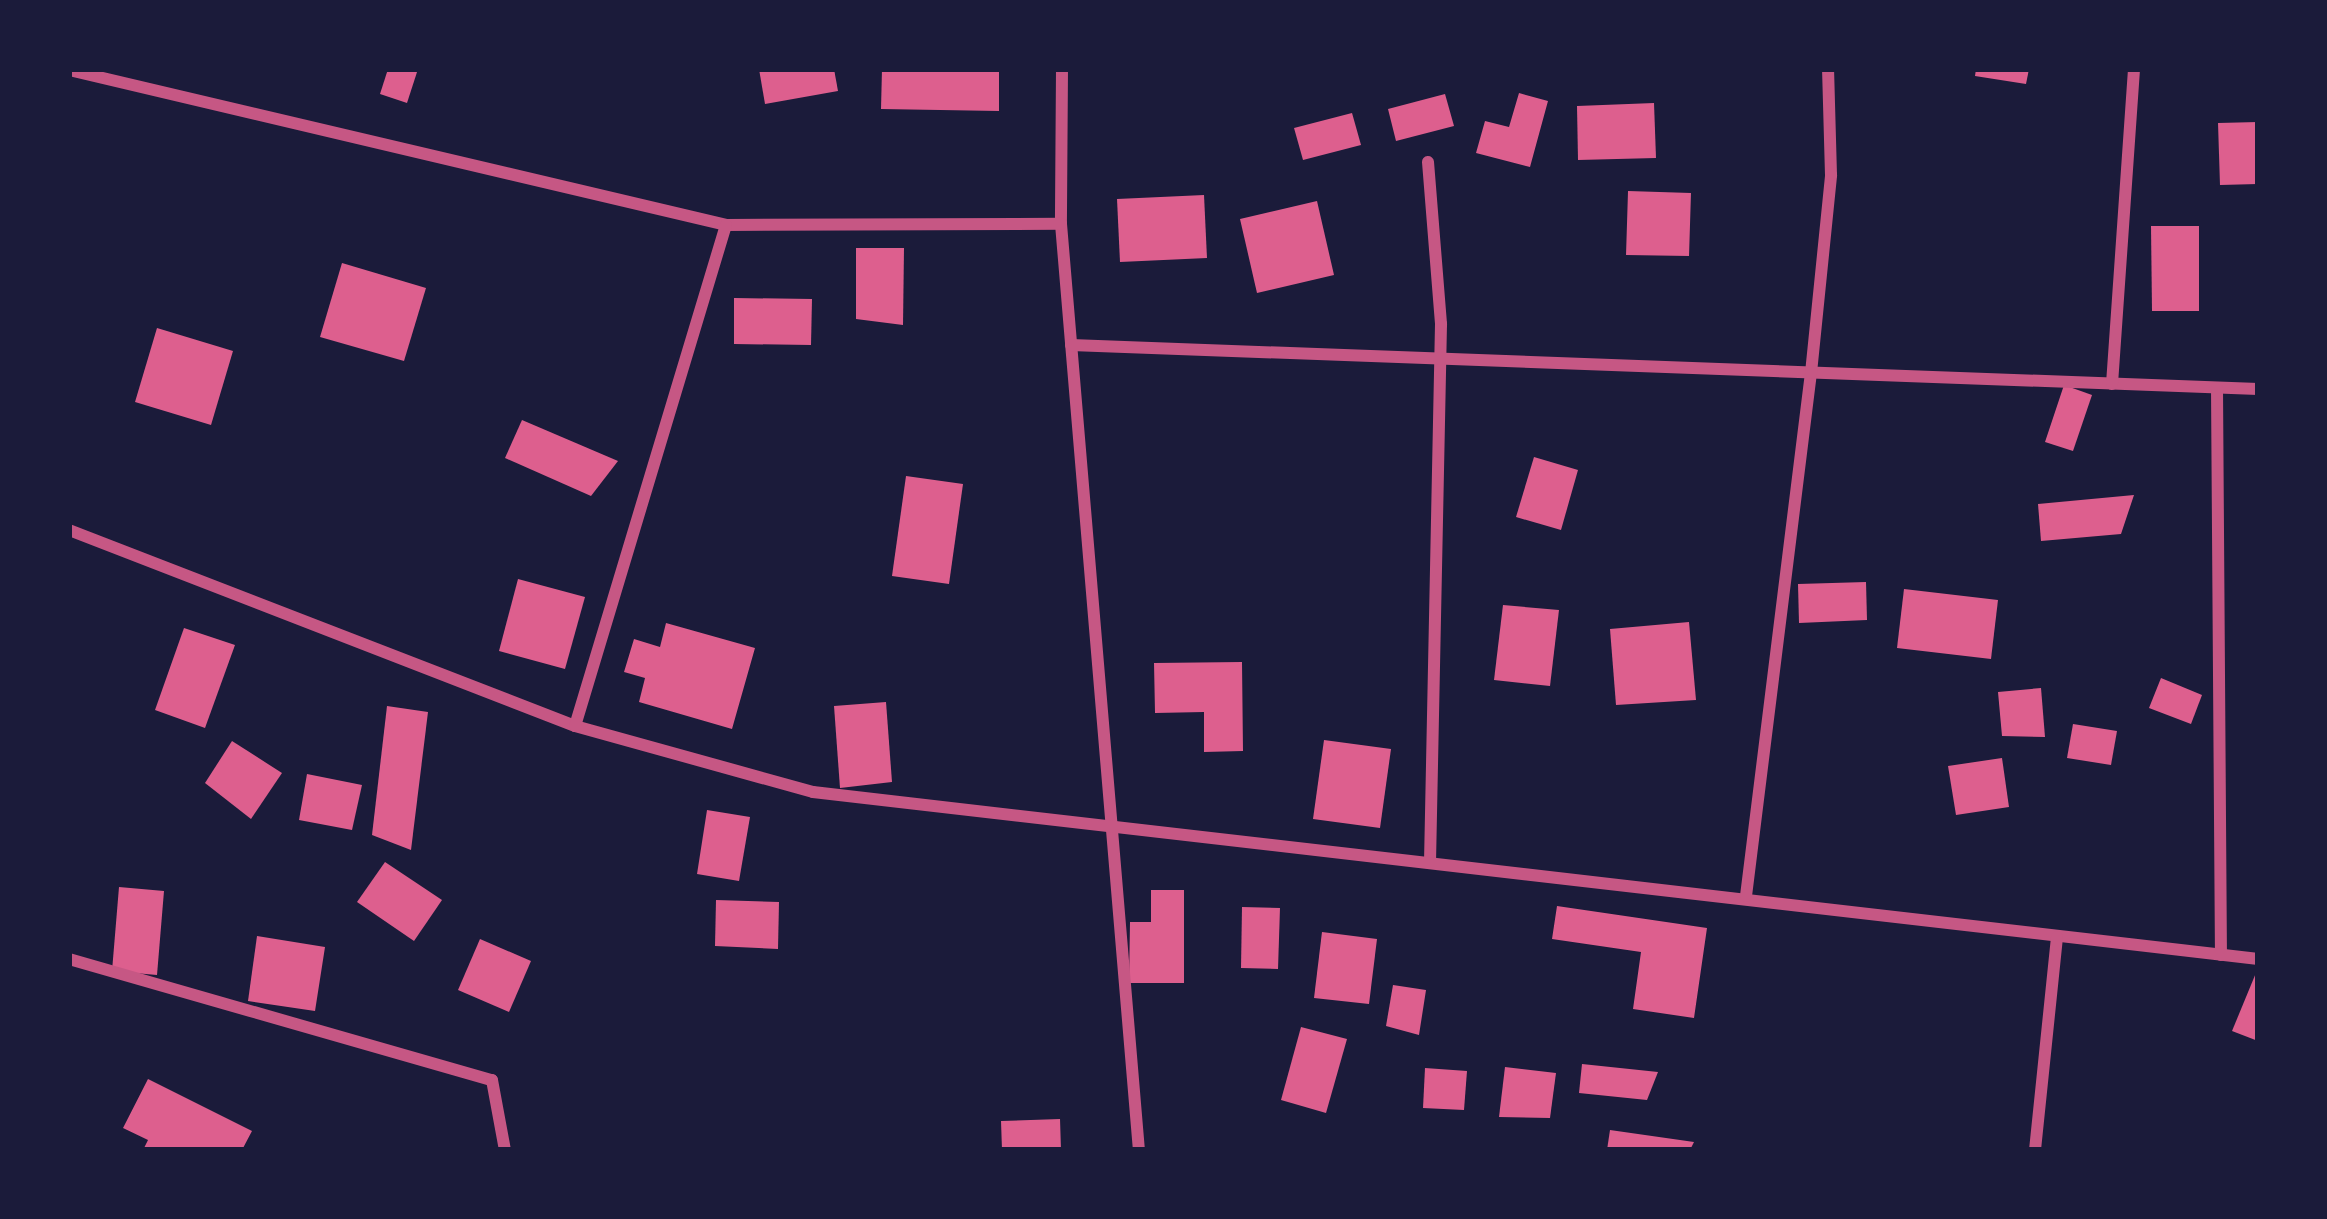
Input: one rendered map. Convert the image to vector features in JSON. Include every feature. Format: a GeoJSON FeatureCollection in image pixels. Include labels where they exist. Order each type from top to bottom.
{"type":"FeatureCollection","features":[{"type":"Feature","properties":{"kind":"street"},"geometry":{"type":"LineString","coordinates":[[1062,69],[1061,224],[1138,1150]]}},
{"type":"Feature","properties":{"kind":"street"},"geometry":{"type":"LineString","coordinates":[[1746,896],[1831,175],[1828,69]]}},
{"type":"Feature","properties":{"kind":"street"},"geometry":{"type":"LineString","coordinates":[[2112,384],[2134,69]]}},
{"type":"Feature","properties":{"kind":"street"},"geometry":{"type":"LineString","coordinates":[[69,70],[726,225],[1061,224]]}},
{"type":"Feature","properties":{"kind":"street"},"geometry":{"type":"LineString","coordinates":[[1428,162],[1438,359],[1430,863]]}},
{"type":"Feature","properties":{"kind":"street"},"geometry":{"type":"LineString","coordinates":[[575,725],[726,225]]}},
{"type":"Feature","properties":{"kind":"street"},"geometry":{"type":"LineString","coordinates":[[1071,345],[2258,389]]}},
{"type":"Feature","properties":{"kind":"street"},"geometry":{"type":"LineString","coordinates":[[2217,388],[2221,955]]}},
{"type":"Feature","properties":{"kind":"street"},"geometry":{"type":"LineString","coordinates":[[69,530],[575,725],[813,792],[1746,896],[2258,959]]}},
{"type":"Feature","properties":{"kind":"street"},"geometry":{"type":"LineString","coordinates":[[2035,1150],[2056,937]]}},
{"type":"Feature","properties":{"kind":"street"},"geometry":{"type":"LineString","coordinates":[[69,959],[492,1080],[506,1150]]}},
{"type":"Feature","properties":{"kind":"building"},"geometry":{"type":"Polygon","coordinates":[[[388,69],[418,69],[407,103],[380,94],[388,69]]]}},
{"type":"Feature","properties":{"kind":"building"},"geometry":{"type":"Polygon","coordinates":[[[759,69],[834,69],[838,91],[765,104],[759,69]]]}},
{"type":"Feature","properties":{"kind":"building"},"geometry":{"type":"Polygon","coordinates":[[[882,69],[999,69],[999,111],[881,109],[882,69]]]}},
{"type":"Feature","properties":{"kind":"building"},"geometry":{"type":"Polygon","coordinates":[[[1976,69],[2029,69],[2026,84],[1975,76],[1976,69]]]}},
{"type":"Feature","properties":{"kind":"building"},"geometry":{"type":"Polygon","coordinates":[[[1519,93],[1548,101],[1530,167],[1476,153],[1485,121],[1509,127],[1519,93]]]}},
{"type":"Feature","properties":{"kind":"building"},"geometry":{"type":"Polygon","coordinates":[[[1445,94],[1454,126],[1396,141],[1388,109],[1445,94]]]}},
{"type":"Feature","properties":{"kind":"building"},"geometry":{"type":"Polygon","coordinates":[[[1654,103],[1656,158],[1578,160],[1577,106],[1654,103]]]}},
{"type":"Feature","properties":{"kind":"building"},"geometry":{"type":"Polygon","coordinates":[[[1352,113],[1361,145],[1303,160],[1294,128],[1352,113]]]}},
{"type":"Feature","properties":{"kind":"building"},"geometry":{"type":"Polygon","coordinates":[[[2258,122],[2258,184],[2220,185],[2218,123],[2258,122]]]}},
{"type":"Feature","properties":{"kind":"building"},"geometry":{"type":"Polygon","coordinates":[[[1628,191],[1691,193],[1689,256],[1626,255],[1628,191]]]}},
{"type":"Feature","properties":{"kind":"building"},"geometry":{"type":"Polygon","coordinates":[[[1204,195],[1207,258],[1120,262],[1117,199],[1204,195]]]}},
{"type":"Feature","properties":{"kind":"building"},"geometry":{"type":"Polygon","coordinates":[[[1317,201],[1334,275],[1257,293],[1240,219],[1317,201]]]}},
{"type":"Feature","properties":{"kind":"building"},"geometry":{"type":"Polygon","coordinates":[[[2151,226],[2199,226],[2199,311],[2152,311],[2151,226]]]}},
{"type":"Feature","properties":{"kind":"building"},"geometry":{"type":"Polygon","coordinates":[[[856,248],[904,248],[903,325],[856,319],[856,248]]]}},
{"type":"Feature","properties":{"kind":"building"},"geometry":{"type":"Polygon","coordinates":[[[342,263],[426,288],[404,361],[320,337],[342,263]]]}},
{"type":"Feature","properties":{"kind":"building"},"geometry":{"type":"Polygon","coordinates":[[[734,298],[812,299],[811,345],[734,344],[734,298]]]}},
{"type":"Feature","properties":{"kind":"building"},"geometry":{"type":"Polygon","coordinates":[[[157,328],[233,351],[211,425],[135,402],[157,328]]]}},
{"type":"Feature","properties":{"kind":"building"},"geometry":{"type":"Polygon","coordinates":[[[2064,385],[2092,395],[2073,451],[2045,442],[2064,385]]]}},
{"type":"Feature","properties":{"kind":"building"},"geometry":{"type":"Polygon","coordinates":[[[522,420],[618,461],[591,496],[505,458],[522,420]]]}},
{"type":"Feature","properties":{"kind":"building"},"geometry":{"type":"Polygon","coordinates":[[[1534,457],[1578,470],[1561,530],[1516,517],[1534,457]]]}},
{"type":"Feature","properties":{"kind":"building"},"geometry":{"type":"Polygon","coordinates":[[[906,476],[963,484],[949,584],[892,576],[906,476]]]}},
{"type":"Feature","properties":{"kind":"building"},"geometry":{"type":"Polygon","coordinates":[[[2134,495],[2121,534],[2041,541],[2038,504],[2134,495]]]}},
{"type":"Feature","properties":{"kind":"building"},"geometry":{"type":"Polygon","coordinates":[[[518,579],[585,597],[565,669],[499,651],[518,579]]]}},
{"type":"Feature","properties":{"kind":"building"},"geometry":{"type":"Polygon","coordinates":[[[1866,582],[1867,620],[1799,623],[1798,584],[1866,582]]]}},
{"type":"Feature","properties":{"kind":"building"},"geometry":{"type":"Polygon","coordinates":[[[1904,589],[1998,600],[1991,659],[1897,648],[1904,589]]]}},
{"type":"Feature","properties":{"kind":"building"},"geometry":{"type":"Polygon","coordinates":[[[1503,605],[1559,610],[1550,686],[1494,680],[1503,605]]]}},
{"type":"Feature","properties":{"kind":"building"},"geometry":{"type":"Polygon","coordinates":[[[1689,622],[1696,700],[1616,705],[1610,629],[1689,622]]]}},
{"type":"Feature","properties":{"kind":"building"},"geometry":{"type":"Polygon","coordinates":[[[666,623],[755,648],[732,729],[639,702],[645,678],[624,672],[634,639],[660,647],[666,623]]]}},
{"type":"Feature","properties":{"kind":"building"},"geometry":{"type":"Polygon","coordinates":[[[184,628],[235,645],[205,728],[155,710],[184,628]]]}},
{"type":"Feature","properties":{"kind":"building"},"geometry":{"type":"Polygon","coordinates":[[[1242,662],[1243,751],[1204,752],[1204,712],[1155,713],[1154,663],[1242,662]]]}},
{"type":"Feature","properties":{"kind":"building"},"geometry":{"type":"Polygon","coordinates":[[[2161,678],[2202,695],[2191,724],[2149,708],[2161,678]]]}},
{"type":"Feature","properties":{"kind":"building"},"geometry":{"type":"Polygon","coordinates":[[[2041,688],[2045,737],[2002,736],[1998,692],[2041,688]]]}},
{"type":"Feature","properties":{"kind":"building"},"geometry":{"type":"Polygon","coordinates":[[[886,702],[892,782],[840,788],[834,706],[886,702]]]}},
{"type":"Feature","properties":{"kind":"building"},"geometry":{"type":"Polygon","coordinates":[[[387,706],[428,712],[411,850],[372,835],[387,706]]]}},
{"type":"Feature","properties":{"kind":"building"},"geometry":{"type":"Polygon","coordinates":[[[2073,724],[2117,731],[2111,765],[2067,758],[2073,724]]]}},
{"type":"Feature","properties":{"kind":"building"},"geometry":{"type":"Polygon","coordinates":[[[1324,740],[1391,749],[1380,828],[1313,819],[1324,740]]]}},
{"type":"Feature","properties":{"kind":"building"},"geometry":{"type":"Polygon","coordinates":[[[232,741],[282,773],[251,819],[205,783],[232,741]]]}},
{"type":"Feature","properties":{"kind":"building"},"geometry":{"type":"Polygon","coordinates":[[[2002,758],[2009,807],[1956,815],[1948,766],[2002,758]]]}},
{"type":"Feature","properties":{"kind":"building"},"geometry":{"type":"Polygon","coordinates":[[[307,774],[362,785],[352,830],[299,820],[307,774]]]}},
{"type":"Feature","properties":{"kind":"building"},"geometry":{"type":"Polygon","coordinates":[[[707,810],[750,817],[739,881],[697,874],[707,810]]]}},
{"type":"Feature","properties":{"kind":"building"},"geometry":{"type":"Polygon","coordinates":[[[385,862],[442,900],[414,941],[357,902],[385,862]]]}},
{"type":"Feature","properties":{"kind":"building"},"geometry":{"type":"Polygon","coordinates":[[[119,887],[164,891],[157,975],[112,971],[119,887]]]}},
{"type":"Feature","properties":{"kind":"building"},"geometry":{"type":"Polygon","coordinates":[[[1151,890],[1184,890],[1184,983],[1129,983],[1130,922],[1151,922],[1151,890]]]}},
{"type":"Feature","properties":{"kind":"building"},"geometry":{"type":"Polygon","coordinates":[[[716,900],[779,902],[778,949],[715,946],[716,900]]]}},
{"type":"Feature","properties":{"kind":"building"},"geometry":{"type":"Polygon","coordinates":[[[1557,906],[1707,928],[1694,1018],[1633,1009],[1641,952],[1552,939],[1557,906]]]}},
{"type":"Feature","properties":{"kind":"building"},"geometry":{"type":"Polygon","coordinates":[[[1242,907],[1280,908],[1278,969],[1241,968],[1242,907]]]}},
{"type":"Feature","properties":{"kind":"building"},"geometry":{"type":"Polygon","coordinates":[[[1322,932],[1377,939],[1369,1004],[1314,998],[1322,932]]]}},
{"type":"Feature","properties":{"kind":"building"},"geometry":{"type":"Polygon","coordinates":[[[257,936],[325,947],[315,1011],[248,1001],[257,936]]]}},
{"type":"Feature","properties":{"kind":"building"},"geometry":{"type":"Polygon","coordinates":[[[480,939],[531,961],[509,1012],[458,990],[480,939]]]}},
{"type":"Feature","properties":{"kind":"building"},"geometry":{"type":"Polygon","coordinates":[[[2258,968],[2258,1041],[2232,1031],[2258,968]]]}},
{"type":"Feature","properties":{"kind":"building"},"geometry":{"type":"Polygon","coordinates":[[[1393,985],[1426,990],[1419,1035],[1386,1026],[1393,985]]]}},
{"type":"Feature","properties":{"kind":"building"},"geometry":{"type":"Polygon","coordinates":[[[1301,1027],[1347,1039],[1326,1113],[1281,1100],[1301,1027]]]}},
{"type":"Feature","properties":{"kind":"building"},"geometry":{"type":"Polygon","coordinates":[[[1582,1064],[1658,1072],[1647,1100],[1579,1093],[1582,1064]]]}},
{"type":"Feature","properties":{"kind":"building"},"geometry":{"type":"Polygon","coordinates":[[[1505,1067],[1556,1073],[1550,1118],[1499,1117],[1505,1067]]]}},
{"type":"Feature","properties":{"kind":"building"},"geometry":{"type":"Polygon","coordinates":[[[1425,1068],[1467,1071],[1464,1110],[1423,1108],[1425,1068]]]}},
{"type":"Feature","properties":{"kind":"building"},"geometry":{"type":"Polygon","coordinates":[[[148,1079],[252,1131],[242,1150],[143,1150],[148,1140],[123,1128],[148,1079]]]}},
{"type":"Feature","properties":{"kind":"building"},"geometry":{"type":"Polygon","coordinates":[[[1060,1119],[1061,1150],[1002,1150],[1001,1121],[1060,1119]]]}},
{"type":"Feature","properties":{"kind":"building"},"geometry":{"type":"Polygon","coordinates":[[[1610,1130],[1694,1142],[1690,1150],[1607,1150],[1610,1130]]]}}]}
